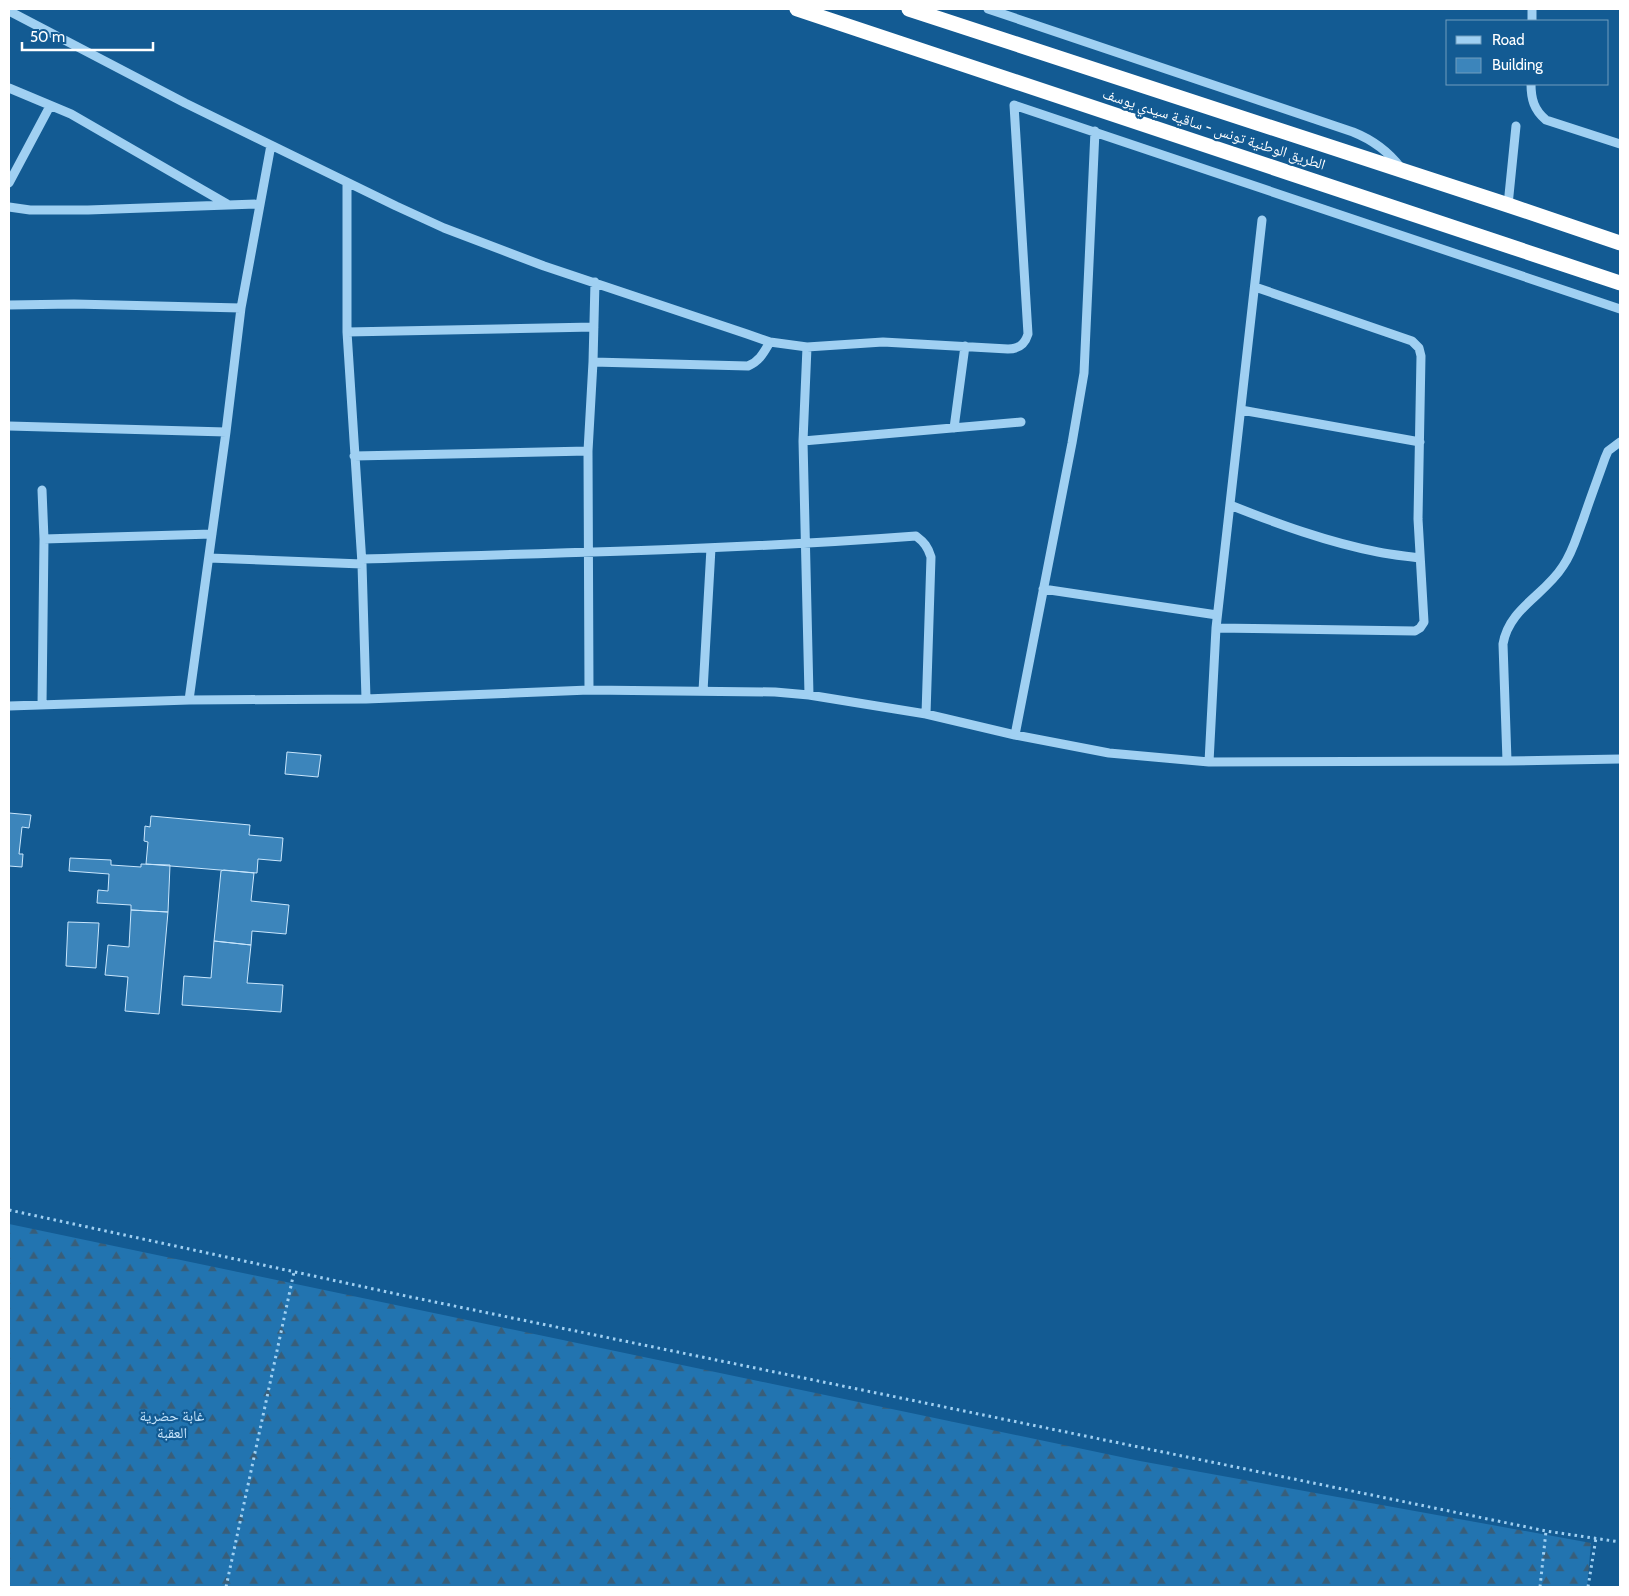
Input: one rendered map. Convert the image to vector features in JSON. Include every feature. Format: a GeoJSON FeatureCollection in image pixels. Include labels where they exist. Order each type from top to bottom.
{"type":"FeatureCollection","features":[{"type":"Feature","properties":{"kind":"highway","name":"الطريق الوطنية تونس - ساقية سيدي يوسف"},"geometry":{"type":"LineString","coordinates":[[798,9],[1620,283]]}},
{"type":"Feature","properties":{"kind":"highway","name":"الطريق الوطنية تونس - ساقية سيدي يوسف"},"geometry":{"type":"LineString","coordinates":[[909,9],[1620,243]]}},
{"type":"Feature","properties":{"kind":"street"},"geometry":{"type":"LineString","coordinates":[[988,9],[1353,132],[1376,143],[1390,155],[1402,170]]}},
{"type":"Feature","properties":{"kind":"street"},"geometry":{"type":"LineString","coordinates":[[9,11],[108,64],[396,206],[494,248],[770,342],[807,347],[883,342],[1015,349],[1021,346],[1028,334],[1014,105],[1620,309]]}},
{"type":"Feature","properties":{"kind":"street"},"geometry":{"type":"LineString","coordinates":[[1531,85],[1532,101],[1540,115],[1546,120],[1620,144]]}},
{"type":"Feature","properties":{"kind":"street"},"geometry":{"type":"LineString","coordinates":[[9,88],[71,114],[228,204]]}},
{"type":"Feature","properties":{"kind":"street"},"geometry":{"type":"LineString","coordinates":[[9,183],[50,106]]}},
{"type":"Feature","properties":{"kind":"street"},"geometry":{"type":"LineString","coordinates":[[1508,205],[1516,126]]}},
{"type":"Feature","properties":{"kind":"street"},"geometry":{"type":"LineString","coordinates":[[1015,735],[1072,444],[1084,373],[1095,132]]}},
{"type":"Feature","properties":{"kind":"street"},"geometry":{"type":"LineString","coordinates":[[189,700],[241,308],[271,145]]}},
{"type":"Feature","properties":{"kind":"street"},"geometry":{"type":"LineString","coordinates":[[347,183],[347,332],[362,561],[366,699]]}},
{"type":"Feature","properties":{"kind":"street"},"geometry":{"type":"LineString","coordinates":[[9,207],[30,210],[88,210],[259,204]]}},
{"type":"Feature","properties":{"kind":"street"},"geometry":{"type":"LineString","coordinates":[[1209,762],[1217,615],[1262,220]]}},
{"type":"Feature","properties":{"kind":"street"},"geometry":{"type":"LineString","coordinates":[[589,690],[590,552],[588,451],[595,282]]}},
{"type":"Feature","properties":{"kind":"street"},"geometry":{"type":"LineString","coordinates":[[1216,628],[1414,631],[1420,628],[1424,622],[1418,519],[1421,356],[1419,348],[1412,342],[1255,287]]}},
{"type":"Feature","properties":{"kind":"street"},"geometry":{"type":"LineString","coordinates":[[9,305],[84,304],[241,308]]}},
{"type":"Feature","properties":{"kind":"street"},"geometry":{"type":"LineString","coordinates":[[347,332],[594,327]]}},
{"type":"Feature","properties":{"kind":"street"},"geometry":{"type":"LineString","coordinates":[[593,362],[748,366],[756,363],[770,342]]}},
{"type":"Feature","properties":{"kind":"street"},"geometry":{"type":"LineString","coordinates":[[954,428],[964,346]]}},
{"type":"Feature","properties":{"kind":"street"},"geometry":{"type":"LineString","coordinates":[[807,347],[803,441],[808,695]]}},
{"type":"Feature","properties":{"kind":"street"},"geometry":{"type":"LineString","coordinates":[[1241,410],[1420,442]]}},
{"type":"Feature","properties":{"kind":"street"},"geometry":{"type":"LineString","coordinates":[[803,441],[1021,422]]}},
{"type":"Feature","properties":{"kind":"street"},"geometry":{"type":"LineString","coordinates":[[9,426],[226,432]]}},
{"type":"Feature","properties":{"kind":"street"},"geometry":{"type":"LineString","coordinates":[[1508,761],[1503,644],[1505,634],[1514,616],[1544,589],[1563,567],[1575,542],[1608,451],[1620,442]]}},
{"type":"Feature","properties":{"kind":"street"},"geometry":{"type":"LineString","coordinates":[[354,456],[588,451]]}},
{"type":"Feature","properties":{"kind":"street"},"geometry":{"type":"LineString","coordinates":[[42,490],[44,539],[42,705]]}},
{"type":"Feature","properties":{"kind":"street"},"geometry":{"type":"LineString","coordinates":[[1230,505],[1292,529],[1378,552],[1420,558]]}},
{"type":"Feature","properties":{"kind":"street"},"geometry":{"type":"LineString","coordinates":[[44,539],[212,534]]}},
{"type":"Feature","properties":{"kind":"street"},"geometry":{"type":"LineString","coordinates":[[209,558],[362,561],[806,544],[916,536],[929,548],[930,557],[926,714]]}},
{"type":"Feature","properties":{"kind":"street"},"geometry":{"type":"LineString","coordinates":[[703,691],[711,548]]}},
{"type":"Feature","properties":{"kind":"street"},"geometry":{"type":"LineString","coordinates":[[1043,589],[1217,615]]}},
{"type":"Feature","properties":{"kind":"street"},"geometry":{"type":"LineString","coordinates":[[9,706],[189,700],[366,699],[589,690],[775,692],[808,695],[926,714],[1015,735],[1109,752],[1209,762],[1620,759]]}},
{"type":"Feature","properties":{"kind":"path"},"geometry":{"type":"LineString","coordinates":[[9,1210],[294,1272],[1546,1531],[1620,1542]]}},
{"type":"Feature","properties":{"kind":"path"},"geometry":{"type":"LineString","coordinates":[[226,1587],[294,1272]]}},
{"type":"Feature","properties":{"kind":"path"},"geometry":{"type":"LineString","coordinates":[[1540,1587],[1546,1531]]}},
{"type":"Feature","properties":{"kind":"path"},"geometry":{"type":"LineString","coordinates":[[1588,1587],[1596,1538]]}},
{"type":"Feature","properties":{"kind":"green space","name":"غابة حضرية العقبة"},"geometry":{"type":"Polygon","coordinates":[[[9,1224],[1140,1461],[1591,1543],[1587,1587],[9,1587],[9,1224]]]}},
{"type":"Feature","properties":{"kind":"building"},"geometry":{"type":"Polygon","coordinates":[[[287,752],[321,755],[318,777],[285,774],[287,752]]]}},
{"type":"Feature","properties":{"kind":"building"},"geometry":{"type":"Polygon","coordinates":[[[9,813],[31,815],[29,828],[22,827],[19,854],[23,854],[22,867],[9,866],[9,813]]]}},
{"type":"Feature","properties":{"kind":"building"},"geometry":{"type":"Polygon","coordinates":[[[151,816],[250,825],[249,835],[283,838],[281,861],[258,859],[257,873],[146,864],[148,842],[144,841],[145,826],[150,827],[151,816]]]}},
{"type":"Feature","properties":{"kind":"building"},"geometry":{"type":"Polygon","coordinates":[[[70,858],[111,860],[111,865],[141,867],[141,864],[170,865],[168,912],[131,910],[131,905],[97,903],[98,890],[108,891],[109,874],[69,871],[70,858]]]}},
{"type":"Feature","properties":{"kind":"building"},"geometry":{"type":"Polygon","coordinates":[[[221,871],[254,873],[251,901],[289,905],[286,934],[252,931],[251,945],[214,941],[221,871]]]}},
{"type":"Feature","properties":{"kind":"building"},"geometry":{"type":"Polygon","coordinates":[[[131,910],[168,912],[159,1014],[125,1011],[128,977],[105,975],[108,945],[129,947],[131,910]]]}},
{"type":"Feature","properties":{"kind":"building"},"geometry":{"type":"Polygon","coordinates":[[[68,922],[99,923],[96,968],[66,966],[68,922]]]}},
{"type":"Feature","properties":{"kind":"building"},"geometry":{"type":"Polygon","coordinates":[[[214,941],[251,945],[247,983],[283,985],[281,1012],[182,1005],[184,976],[211,978],[214,941]]]}}]}
